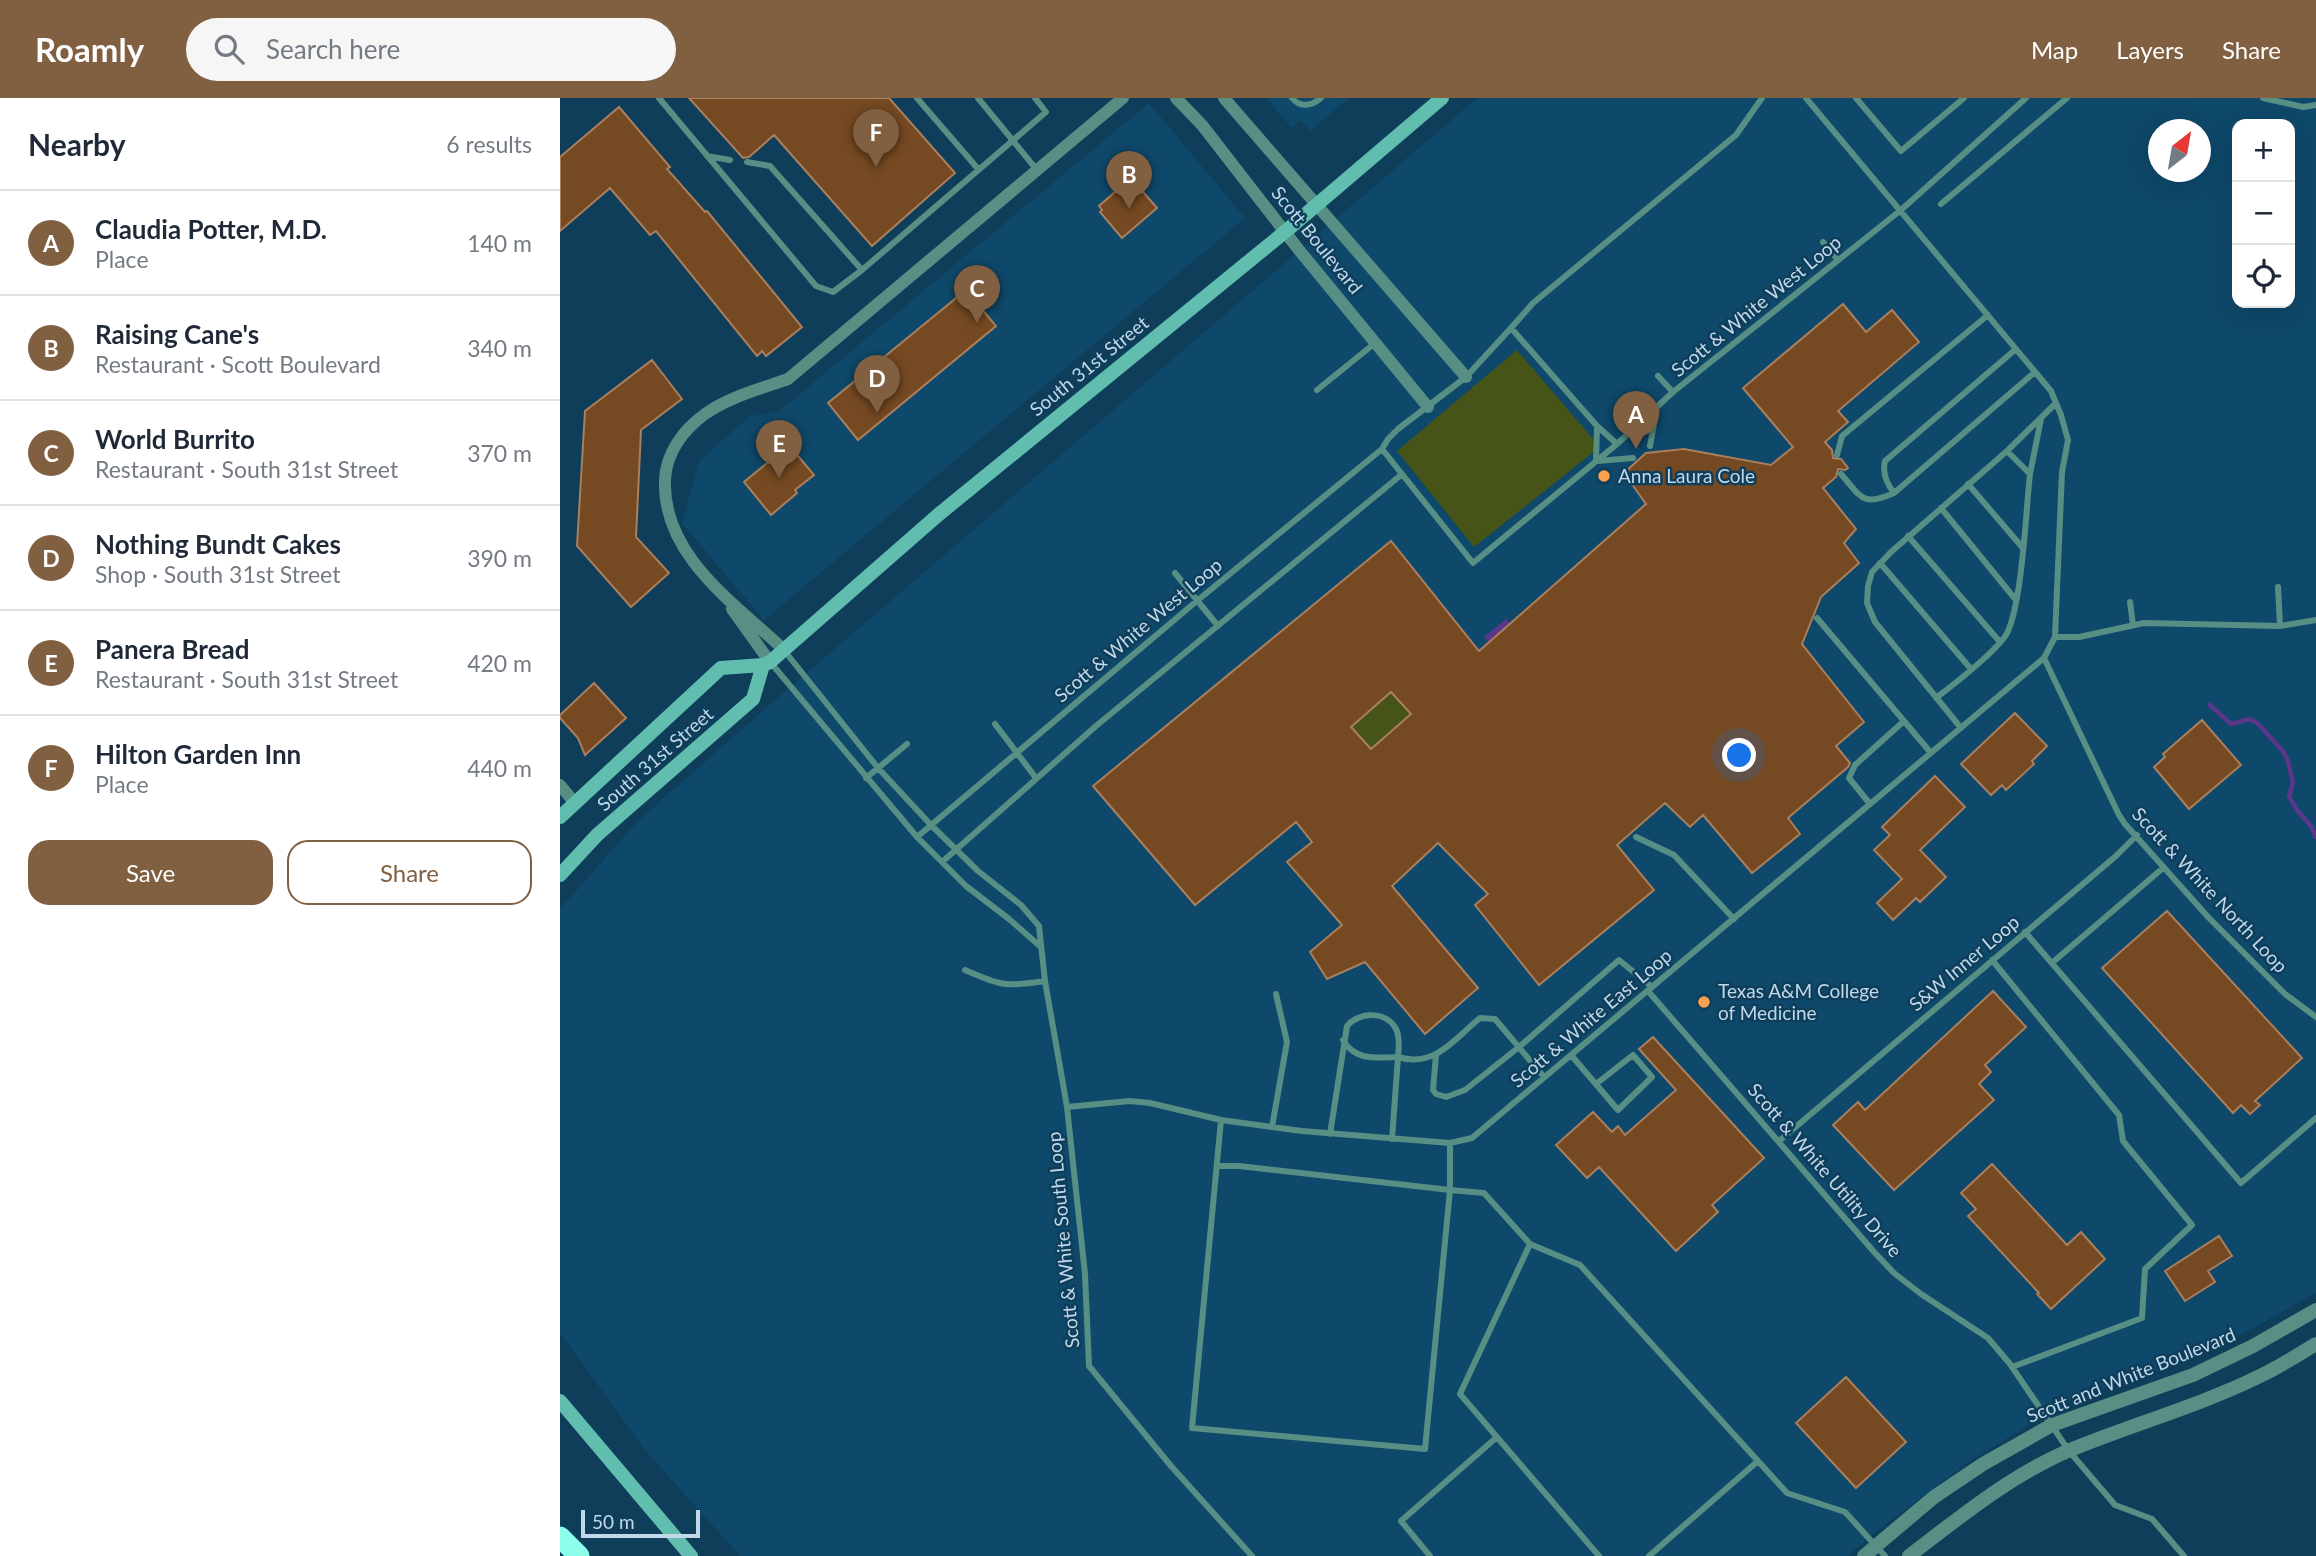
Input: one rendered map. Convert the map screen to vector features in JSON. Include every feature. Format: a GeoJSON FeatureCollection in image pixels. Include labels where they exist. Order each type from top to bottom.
{"type":"FeatureCollection","features":[{"type":"Feature","properties":{"kind":"highway"},"geometry":{"type":"LineString","coordinates":[[560,1536],[579,1556]]}},
{"type":"Feature","properties":{"kind":"main road","name":"South 31st Street"},"geometry":{"type":"LineString","coordinates":[[560,875],[597,835],[753,699],[766,664],[783,649],[938,515],[1286,231],[1442,98]]}},
{"type":"Feature","properties":{"kind":"main road","name":"South 31st Street"},"geometry":{"type":"LineString","coordinates":[[560,817],[721,668],[766,664]]}},
{"type":"Feature","properties":{"kind":"main road"},"geometry":{"type":"LineString","coordinates":[[560,1401],[691,1556]]}},
{"type":"Feature","properties":{"kind":"street"},"geometry":{"type":"LineString","coordinates":[[783,649],[691,560],[671,528],[664,499],[665,472],[673,446],[703,415],[724,402],[788,379],[1123,98]]}},
{"type":"Feature","properties":{"kind":"street","name":"Scott Boulevard"},"geometry":{"type":"LineString","coordinates":[[1176,98],[1202,125],[1428,407]]}},
{"type":"Feature","properties":{"kind":"street","name":"Scott Boulevard"},"geometry":{"type":"LineString","coordinates":[[1224,98],[1466,377]]}},
{"type":"Feature","properties":{"kind":"street"},"geometry":{"type":"LineString","coordinates":[[718,588],[766,664]]}},
{"type":"Feature","properties":{"kind":"street"},"geometry":{"type":"LineString","coordinates":[[560,785],[574,802]]}},
{"type":"Feature","properties":{"kind":"street","name":"Scott and White Boulevard"},"geometry":{"type":"LineString","coordinates":[[1864,1556],[1881,1550],[1944,1490],[1983,1464],[2052,1425],[2193,1374],[2253,1346],[2316,1310]]}},
{"type":"Feature","properties":{"kind":"street"},"geometry":{"type":"LineString","coordinates":[[1909,1556],[2026,1472],[2069,1451],[2196,1404],[2260,1376],[2316,1344]]}},
{"type":"Feature","properties":{"kind":"lane"},"geometry":{"type":"LineString","coordinates":[[659,98],[816,286],[833,292],[1046,112],[1035,98]]}},
{"type":"Feature","properties":{"kind":"lane"},"geometry":{"type":"LineString","coordinates":[[917,98],[979,170]]}},
{"type":"Feature","properties":{"kind":"lane"},"geometry":{"type":"LineString","coordinates":[[978,98],[1037,170]]}},
{"type":"Feature","properties":{"kind":"lane"},"geometry":{"type":"LineString","coordinates":[[1292,98],[1304,106],[1321,98]]}},
{"type":"Feature","properties":{"kind":"lane","name":"Scott & White West Loop"},"geometry":{"type":"LineString","coordinates":[[917,837],[1382,449],[1388,439],[1466,377],[1534,303],[1735,135],[1762,98]]}},
{"type":"Feature","properties":{"kind":"lane"},"geometry":{"type":"LineString","coordinates":[[1807,98],[2051,391],[2068,440],[2062,472],[2055,637],[2044,658]]}},
{"type":"Feature","properties":{"kind":"lane"},"geometry":{"type":"LineString","coordinates":[[1856,98],[1901,151],[1964,98]]}},
{"type":"Feature","properties":{"kind":"lane","name":"Scott & White West Loop"},"geometry":{"type":"LineString","coordinates":[[1401,475],[1473,563],[1617,444],[1673,392],[1901,210],[2026,98]]}},
{"type":"Feature","properties":{"kind":"lane"},"geometry":{"type":"LineString","coordinates":[[1941,204],[2067,98]]}},
{"type":"Feature","properties":{"kind":"lane"},"geometry":{"type":"LineString","coordinates":[[2263,98],[2303,107],[2316,105]]}},
{"type":"Feature","properties":{"kind":"lane"},"geometry":{"type":"LineString","coordinates":[[707,156],[730,160]]}},
{"type":"Feature","properties":{"kind":"lane"},"geometry":{"type":"LineString","coordinates":[[747,162],[770,166],[862,270]]}},
{"type":"Feature","properties":{"kind":"lane"},"geometry":{"type":"LineString","coordinates":[[1823,242],[1838,260]]}},
{"type":"Feature","properties":{"kind":"lane"},"geometry":{"type":"LineString","coordinates":[[1837,455],[1842,436],[1989,315]]}},
{"type":"Feature","properties":{"kind":"lane"},"geometry":{"type":"LineString","coordinates":[[1511,328],[1597,426],[1617,444]]}},
{"type":"Feature","properties":{"kind":"lane"},"geometry":{"type":"LineString","coordinates":[[1317,390],[1375,343]]}},
{"type":"Feature","properties":{"kind":"lane"},"geometry":{"type":"LineString","coordinates":[[1894,493],[1887,484],[1885,461],[2017,349]]}},
{"type":"Feature","properties":{"kind":"lane"},"geometry":{"type":"LineString","coordinates":[[1841,474],[1862,498],[1868,501],[1877,501],[1894,493],[2035,372]]}},
{"type":"Feature","properties":{"kind":"lane"},"geometry":{"type":"LineString","coordinates":[[1658,376],[1673,392]]}},
{"type":"Feature","properties":{"kind":"lane"},"geometry":{"type":"LineString","coordinates":[[1961,728],[1875,622],[1867,603],[1872,572],[1908,536],[2007,451],[2056,403]]}},
{"type":"Feature","properties":{"kind":"lane"},"geometry":{"type":"LineString","coordinates":[[1650,446],[1657,407]]}},
{"type":"Feature","properties":{"kind":"lane"},"geometry":{"type":"LineString","coordinates":[[1936,698],[2005,636],[2016,600],[2030,474],[2042,417]]}},
{"type":"Feature","properties":{"kind":"lane"},"geometry":{"type":"LineString","coordinates":[[1597,426],[1596,461],[1633,458]]}},
{"type":"Feature","properties":{"kind":"lane"},"geometry":{"type":"LineString","coordinates":[[942,862],[1036,778],[1401,475],[1382,449]]}},
{"type":"Feature","properties":{"kind":"lane"},"geometry":{"type":"LineString","coordinates":[[2007,451],[2030,474]]}},
{"type":"Feature","properties":{"kind":"lane"},"geometry":{"type":"LineString","coordinates":[[1968,484],[2022,547]]}},
{"type":"Feature","properties":{"kind":"lane"},"geometry":{"type":"LineString","coordinates":[[1941,508],[2016,600]]}},
{"type":"Feature","properties":{"kind":"lane"},"geometry":{"type":"LineString","coordinates":[[1908,536],[2000,642]]}},
{"type":"Feature","properties":{"kind":"lane"},"geometry":{"type":"LineString","coordinates":[[1880,563],[1971,668]]}},
{"type":"Feature","properties":{"kind":"lane"},"geometry":{"type":"LineString","coordinates":[[1175,573],[1218,625]]}},
{"type":"Feature","properties":{"kind":"lane"},"geometry":{"type":"LineString","coordinates":[[2278,587],[2280,626]]}},
{"type":"Feature","properties":{"kind":"lane"},"geometry":{"type":"LineString","coordinates":[[2130,601],[2133,625]]}},
{"type":"Feature","properties":{"kind":"lane"},"geometry":{"type":"LineString","coordinates":[[1816,618],[1931,753]]}},
{"type":"Feature","properties":{"kind":"lane"},"geometry":{"type":"LineString","coordinates":[[2055,637],[2079,637],[2144,623],[2280,626],[2316,620]]}},
{"type":"Feature","properties":{"kind":"lane","name":"Scott & White South Loop"},"geometry":{"type":"LineString","coordinates":[[783,649],[878,768],[931,825],[978,871],[1021,905],[1039,926],[1045,981],[1067,1107],[1085,1273],[1089,1366],[1171,1466],[1252,1556]]}},
{"type":"Feature","properties":{"kind":"lane","name":"Scott & White East Loop"},"geometry":{"type":"LineString","coordinates":[[1067,1107],[1130,1101],[1150,1103],[1221,1120],[1272,1127],[1450,1143],[1472,1138],[2044,658]]}},
{"type":"Feature","properties":{"kind":"lane","name":"Scott & White North Loop"},"geometry":{"type":"LineString","coordinates":[[2044,658],[2119,815],[2163,868],[2285,994],[2316,1017]]}},
{"type":"Feature","properties":{"kind":"lane"},"geometry":{"type":"LineString","coordinates":[[766,664],[917,837],[966,886],[1041,947]]}},
{"type":"Feature","properties":{"kind":"lane"},"geometry":{"type":"LineString","coordinates":[[1870,804],[1849,778],[1854,765],[1904,721]]}},
{"type":"Feature","properties":{"kind":"lane"},"geometry":{"type":"LineString","coordinates":[[995,724],[1036,778]]}},
{"type":"Feature","properties":{"kind":"lane"},"geometry":{"type":"LineString","coordinates":[[866,778],[907,744]]}},
{"type":"Feature","properties":{"kind":"lane","name":"S&W Inner Loop"},"geometry":{"type":"LineString","coordinates":[[1779,1141],[2116,856],[2137,835]]}},
{"type":"Feature","properties":{"kind":"lane"},"geometry":{"type":"LineString","coordinates":[[1636,836],[1674,855],[1734,919]]}},
{"type":"Feature","properties":{"kind":"lane"},"geometry":{"type":"LineString","coordinates":[[2053,962],[2163,868]]}},
{"type":"Feature","properties":{"kind":"lane"},"geometry":{"type":"LineString","coordinates":[[2025,932],[2241,1183],[2316,1118]]}},
{"type":"Feature","properties":{"kind":"lane","name":"Scott & White Utility Drive"},"geometry":{"type":"LineString","coordinates":[[1519,1047],[1619,960],[1650,989],[1874,1253],[1921,1294],[1989,1338],[2069,1451],[2115,1505],[2152,1519],[2184,1556]]}},
{"type":"Feature","properties":{"kind":"lane"},"geometry":{"type":"LineString","coordinates":[[1992,960],[2119,1115],[2123,1141],[2192,1225],[2145,1269],[2143,1318],[2012,1367]]}},
{"type":"Feature","properties":{"kind":"lane"},"geometry":{"type":"LineString","coordinates":[[965,970],[992,982],[1013,986],[1045,981]]}},
{"type":"Feature","properties":{"kind":"lane"},"geometry":{"type":"LineString","coordinates":[[1272,1127],[1287,1042],[1276,994]]}},
{"type":"Feature","properties":{"kind":"lane"},"geometry":{"type":"LineString","coordinates":[[1330,1133],[1347,1026],[1353,1018],[1376,1015],[1391,1022],[1397,1030],[1400,1045],[1392,1139]]}},
{"type":"Feature","properties":{"kind":"lane"},"geometry":{"type":"LineString","coordinates":[[1343,1040],[1354,1054],[1363,1057],[1398,1057],[1419,1061],[1436,1055],[1480,1018],[1487,1017],[1502,1024],[1544,1077]]}},
{"type":"Feature","properties":{"kind":"lane"},"geometry":{"type":"LineString","coordinates":[[1436,1055],[1433,1090],[1446,1097],[1465,1090],[1519,1047]]}},
{"type":"Feature","properties":{"kind":"lane"},"geometry":{"type":"LineString","coordinates":[[1571,1055],[1595,1084],[1618,1110],[1652,1077],[1633,1055],[1595,1084]]}},
{"type":"Feature","properties":{"kind":"lane"},"geometry":{"type":"LineString","coordinates":[[1221,1120],[1192,1427],[1206,1429],[1425,1449],[1450,1190],[1450,1143]]}},
{"type":"Feature","properties":{"kind":"lane"},"geometry":{"type":"LineString","coordinates":[[1217,1166],[1239,1166],[1484,1193],[1530,1244],[1580,1265],[1787,1493],[1845,1512],[1881,1550]]}},
{"type":"Feature","properties":{"kind":"lane"},"geometry":{"type":"LineString","coordinates":[[1530,1244],[1460,1394],[1599,1556]]}},
{"type":"Feature","properties":{"kind":"lane"},"geometry":{"type":"LineString","coordinates":[[1430,1556],[1401,1521],[1497,1437]]}},
{"type":"Feature","properties":{"kind":"lane"},"geometry":{"type":"LineString","coordinates":[[1649,1556],[1758,1461]]}},
{"type":"Feature","properties":{"kind":"shaded area"},"geometry":{"type":"Polygon","coordinates":[[[1266,98],[1349,98],[1310,131],[1301,120],[1292,128],[1266,98]]]}},
{"type":"Feature","properties":{"kind":"shaded area"},"geometry":{"type":"Polygon","coordinates":[[[1477,98],[2316,98],[2316,1293],[2209,1352],[2066,1403],[1971,1460],[1883,1526],[1848,1556],[740,1556],[645,1450],[560,1333],[560,909],[636,823],[767,707],[1477,98]]]}},
{"type":"Feature","properties":{"kind":"shaded area"},"geometry":{"type":"Polygon","coordinates":[[[1149,103],[1245,218],[764,620],[682,523],[699,461],[750,416],[778,412],[1149,103]]]}},
{"type":"Feature","properties":{"kind":"shaded area"},"geometry":{"type":"Polygon","coordinates":[[[1506,619],[1513,627],[1492,646],[1484,637],[1506,619]]]}},
{"type":"Feature","properties":{"kind":"green space"},"geometry":{"type":"Polygon","coordinates":[[[1517,350],[1600,447],[1474,547],[1397,451],[1517,350]]]}},
{"type":"Feature","properties":{"kind":"green space"},"geometry":{"type":"Polygon","coordinates":[[[1451,678],[1371,749],[1351,727],[1391,692],[1451,678]]]}},
{"type":"Feature","properties":{"kind":"building"},"geometry":{"type":"Polygon","coordinates":[[[689,98],[889,98],[955,173],[872,246],[774,135],[749,157],[743,158],[689,98]]]}},
{"type":"Feature","properties":{"kind":"building"},"geometry":{"type":"Polygon","coordinates":[[[619,107],[670,167],[667,169],[705,212],[707,211],[802,327],[766,356],[762,351],[757,356],[656,231],[650,235],[610,188],[560,231],[560,157],[619,107]]]}},
{"type":"Feature","properties":{"kind":"building"},"geometry":{"type":"Polygon","coordinates":[[[1131,178],[1157,208],[1122,238],[1100,212],[1102,210],[1099,206],[1131,178]]]}},
{"type":"Feature","properties":{"kind":"building"},"geometry":{"type":"Polygon","coordinates":[[[966,290],[996,326],[858,440],[828,403],[966,290]]]}},
{"type":"Feature","properties":{"kind":"building"},"geometry":{"type":"Polygon","coordinates":[[[1843,304],[1866,332],[1892,310],[1919,342],[1838,411],[1848,422],[1825,442],[1832,450],[1833,458],[1841,459],[1848,468],[1838,469],[1836,477],[1823,488],[1856,529],[1844,543],[1859,563],[1821,597],[1802,644],[1864,722],[1836,746],[1850,763],[1848,767],[1788,818],[1800,834],[1752,873],[1703,815],[1690,827],[1665,803],[1617,845],[1654,890],[1539,985],[1475,905],[1488,894],[1438,843],[1392,886],[1478,988],[1425,1034],[1365,962],[1327,979],[1310,952],[1342,925],[1287,862],[1312,842],[1296,822],[1195,905],[1093,786],[1391,541],[1479,651],[1646,504],[1624,473],[1646,453],[1684,449],[1771,465],[1793,447],[1743,388],[1843,304]],[[1391,692],[1351,727],[1371,749],[1411,714],[1391,692]]]}},
{"type":"Feature","properties":{"kind":"building"},"geometry":{"type":"Polygon","coordinates":[[[652,360],[682,399],[641,430],[636,537],[669,573],[631,607],[577,546],[585,411],[652,360]]]}},
{"type":"Feature","properties":{"kind":"building"},"geometry":{"type":"Polygon","coordinates":[[[789,445],[814,475],[771,515],[744,482],[789,445]]]}},
{"type":"Feature","properties":{"kind":"building"},"geometry":{"type":"Polygon","coordinates":[[[594,683],[626,718],[585,755],[578,738],[560,715],[594,683]]]}},
{"type":"Feature","properties":{"kind":"building"},"geometry":{"type":"Polygon","coordinates":[[[2015,713],[2047,746],[2032,761],[2034,764],[2006,790],[2002,785],[1991,795],[1961,764],[2015,713]]]}},
{"type":"Feature","properties":{"kind":"building"},"geometry":{"type":"Polygon","coordinates":[[[2202,720],[2241,765],[2189,809],[2154,767],[2165,757],[2163,754],[2202,720]]]}},
{"type":"Feature","properties":{"kind":"building"},"geometry":{"type":"Polygon","coordinates":[[[1935,776],[1965,807],[1920,850],[1946,877],[1920,902],[1916,898],[1893,920],[1877,903],[1902,879],[1874,850],[1890,835],[1882,827],[1935,776]]]}},
{"type":"Feature","properties":{"kind":"building"},"geometry":{"type":"Polygon","coordinates":[[[2167,911],[2302,1058],[2255,1101],[2260,1105],[2250,1114],[2241,1105],[2233,1113],[2102,968],[2167,911]]]}},
{"type":"Feature","properties":{"kind":"building"},"geometry":{"type":"Polygon","coordinates":[[[1993,991],[2026,1027],[1985,1065],[1991,1072],[1979,1084],[1994,1100],[1894,1190],[1833,1125],[1858,1102],[1865,1110],[1993,991]]]}},
{"type":"Feature","properties":{"kind":"building"},"geometry":{"type":"Polygon","coordinates":[[[1653,1037],[1764,1158],[1712,1205],[1718,1212],[1676,1251],[1599,1167],[1587,1178],[1556,1145],[1593,1112],[1612,1132],[1618,1126],[1625,1135],[1676,1090],[1639,1049],[1653,1037]]]}},
{"type":"Feature","properties":{"kind":"building"},"geometry":{"type":"Polygon","coordinates":[[[1992,1164],[2067,1245],[2081,1232],[2105,1259],[2051,1309],[1968,1216],[1976,1209],[1961,1193],[1992,1164]]]}},
{"type":"Feature","properties":{"kind":"building"},"geometry":{"type":"Polygon","coordinates":[[[2219,1236],[2232,1256],[2208,1271],[2215,1282],[2185,1301],[2165,1271],[2219,1236]]]}},
{"type":"Feature","properties":{"kind":"building"},"geometry":{"type":"Polygon","coordinates":[[[1846,1377],[1906,1442],[1856,1488],[1796,1423],[1846,1377]]]}},
{"type":"Feature","properties":{"kind":"waterway"},"geometry":{"type":"LineString","coordinates":[[2210,705],[2231,724],[2249,719],[2257,723],[2283,751],[2293,783],[2289,796],[2316,837]]}},
{"type":"Feature","properties":{"kind":"place","name":"Hilton Garden Inn"},"geometry":{"type":"Point","coordinates":[876,167]}},
{"type":"Feature","properties":{"kind":"place","name":"Raising Cane's"},"geometry":{"type":"Point","coordinates":[1129,209]}},
{"type":"Feature","properties":{"kind":"place","name":"World Burrito"},"geometry":{"type":"Point","coordinates":[977,323]}},
{"type":"Feature","properties":{"kind":"place","name":"Nothing Bundt Cakes"},"geometry":{"type":"Point","coordinates":[877,413]}},
{"type":"Feature","properties":{"kind":"place","name":"Claudia Potter, M.D."},"geometry":{"type":"Point","coordinates":[1636,449]}},
{"type":"Feature","properties":{"kind":"place","name":"Anna Laura Cole"},"geometry":{"type":"Point","coordinates":[1604,476]}},
{"type":"Feature","properties":{"kind":"place","name":"Panera Bread"},"geometry":{"type":"Point","coordinates":[779,478]}},
{"type":"Feature","properties":{"kind":"place","name":"Texas A&M College of Medicine"},"geometry":{"type":"Point","coordinates":[1704,1002]}}]}
